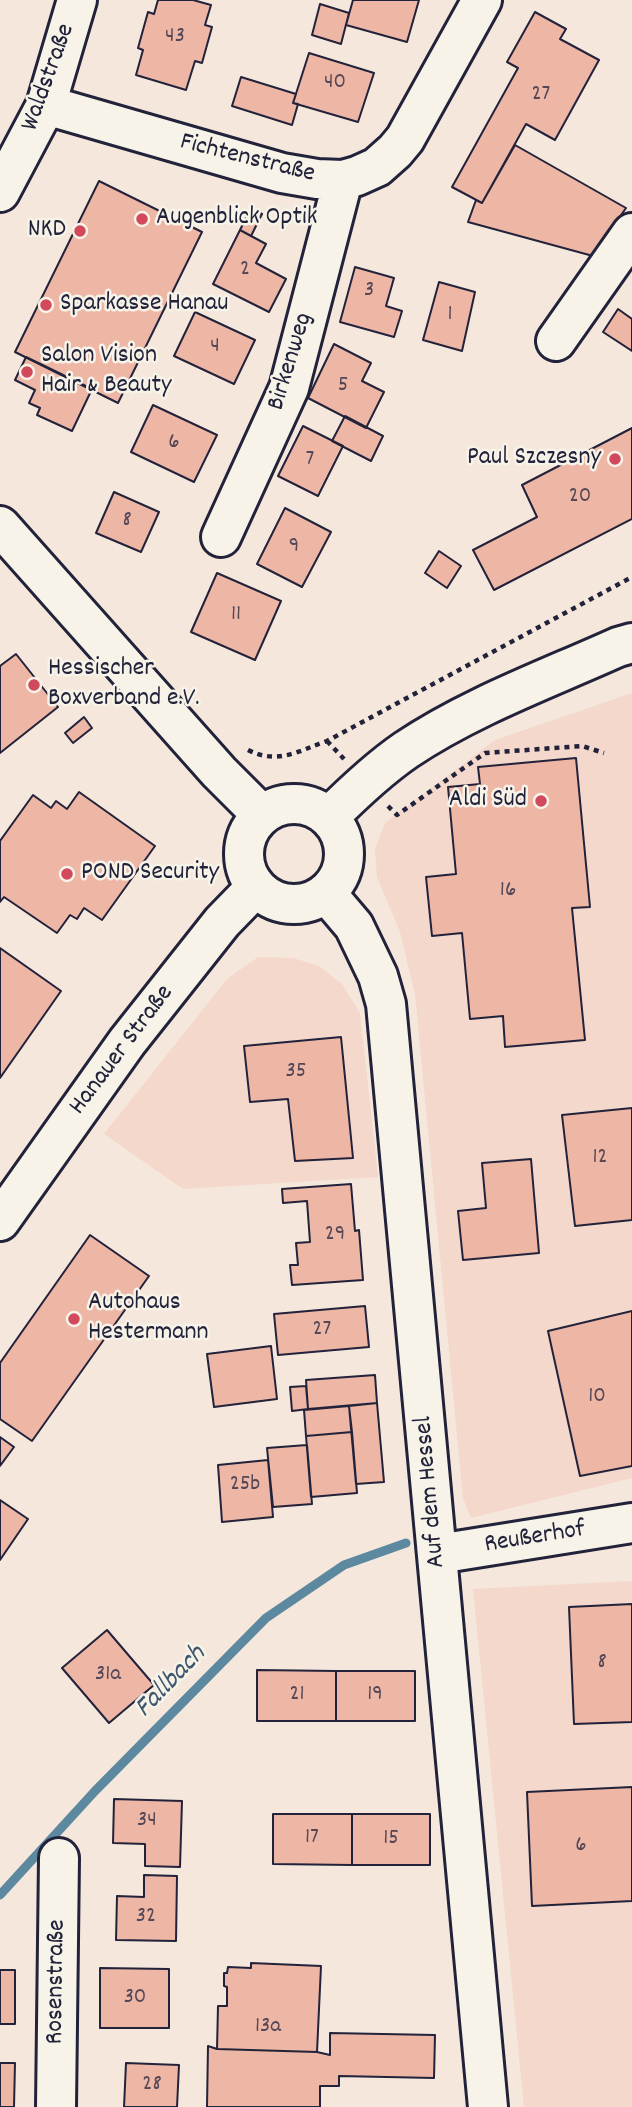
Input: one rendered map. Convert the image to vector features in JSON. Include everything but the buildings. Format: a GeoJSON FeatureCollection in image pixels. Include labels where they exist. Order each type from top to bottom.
{"type":"FeatureCollection","features":[{"type":"Feature","properties":{"kind":"street","name":"Waldstraße"},"geometry":{"type":"LineString","coordinates":[[0,192],[46,105],[77,0]]}},
{"type":"Feature","properties":{"kind":"street","name":"Fichtenstraße"},"geometry":{"type":"LineString","coordinates":[[46,105],[282,173],[343,180],[377,167],[395,152],[405,139],[482,0]]}},
{"type":"Feature","properties":{"kind":"street","name":"Birkenweg"},"geometry":{"type":"LineString","coordinates":[[221,537],[289,388],[343,180]]}},
{"type":"Feature","properties":{"kind":"street"},"geometry":{"type":"LineString","coordinates":[[556,341],[632,233]]}},
{"type":"Feature","properties":{"kind":"street"},"geometry":{"type":"LineString","coordinates":[[0,526],[219,772],[262,815]]}},
{"type":"Feature","properties":{"kind":"street"},"geometry":{"type":"LineString","coordinates":[[329,817],[375,774],[405,751],[451,723],[627,641]]}},
{"type":"Feature","properties":{"kind":"street"},"geometry":{"type":"LineString","coordinates":[[289,804],[303,804],[329,817],[339,831],[344,848],[344,865],[337,880],[326,893],[302,904],[289,905],[265,896],[247,873],[243,858],[245,841],[251,827],[274,807],[289,804]]}},
{"type":"Feature","properties":{"kind":"street","name":"Hanauer Straße"},"geometry":{"type":"LineString","coordinates":[[0,1221],[127,1042],[222,922],[256,887]]}},
{"type":"Feature","properties":{"kind":"street","name":"Auf dem Hessel"},"geometry":{"type":"LineString","coordinates":[[326,893],[354,926],[378,976],[386,1004],[488,2107]]}},
{"type":"Feature","properties":{"kind":"street","name":"Reußerhof"},"geometry":{"type":"LineString","coordinates":[[438,1554],[632,1523]]}},
{"type":"Feature","properties":{"kind":"street","name":"Rosenstraße"},"geometry":{"type":"LineString","coordinates":[[56,2107],[59,1858]]}},
{"type":"Feature","properties":{"kind":"path"},"geometry":{"type":"LineString","coordinates":[[219,772],[246,749],[259,755],[280,758],[327,741],[632,577]]}},
{"type":"Feature","properties":{"kind":"path"},"geometry":{"type":"LineString","coordinates":[[397,815],[485,753],[582,746],[604,753]]}},
{"type":"Feature","properties":{"kind":"shaded area"},"geometry":{"type":"Polygon","coordinates":[[[632,693],[632,1478],[471,1518],[463,1498],[415,994],[400,932],[377,877],[375,849],[385,823],[495,740],[632,693]]]}},
{"type":"Feature","properties":{"kind":"shaded area"},"geometry":{"type":"Polygon","coordinates":[[[258,957],[293,958],[319,966],[342,984],[360,1013],[378,1177],[183,1189],[104,1134],[227,979],[258,957]]]}},
{"type":"Feature","properties":{"kind":"shaded area"},"geometry":{"type":"Polygon","coordinates":[[[632,1581],[632,2107],[524,2107],[473,1589],[632,1581]]]}},
{"type":"Feature","properties":{"kind":"waterway","name":"Fallbach"},"geometry":{"type":"LineString","coordinates":[[0,1895],[95,1791],[266,1618],[344,1565],[406,1543]]}},
{"type":"Feature","properties":{"kind":"place","name":"Augenblick Optik"},"geometry":{"type":"Point","coordinates":[142,219]}},
{"type":"Feature","properties":{"kind":"place","name":"NKD"},"geometry":{"type":"Point","coordinates":[80,231]}},
{"type":"Feature","properties":{"kind":"place","name":"Sparkasse Hanau"},"geometry":{"type":"Point","coordinates":[46,305]}},
{"type":"Feature","properties":{"kind":"place","name":"Salon Vision Hair & Beauty"},"geometry":{"type":"Point","coordinates":[27,372]}},
{"type":"Feature","properties":{"kind":"place","name":"Paul Szczesny"},"geometry":{"type":"Point","coordinates":[615,459]}},
{"type":"Feature","properties":{"kind":"place","name":"Hessischer Boxverband e.V."},"geometry":{"type":"Point","coordinates":[34,685]}},
{"type":"Feature","properties":{"kind":"place","name":"Aldi Süd"},"geometry":{"type":"Point","coordinates":[541,801]}},
{"type":"Feature","properties":{"kind":"place","name":"POND Security"},"geometry":{"type":"Point","coordinates":[67,874]}},
{"type":"Feature","properties":{"kind":"place","name":"Autohaus Hestermann"},"geometry":{"type":"Point","coordinates":[74,1319]}}]}
